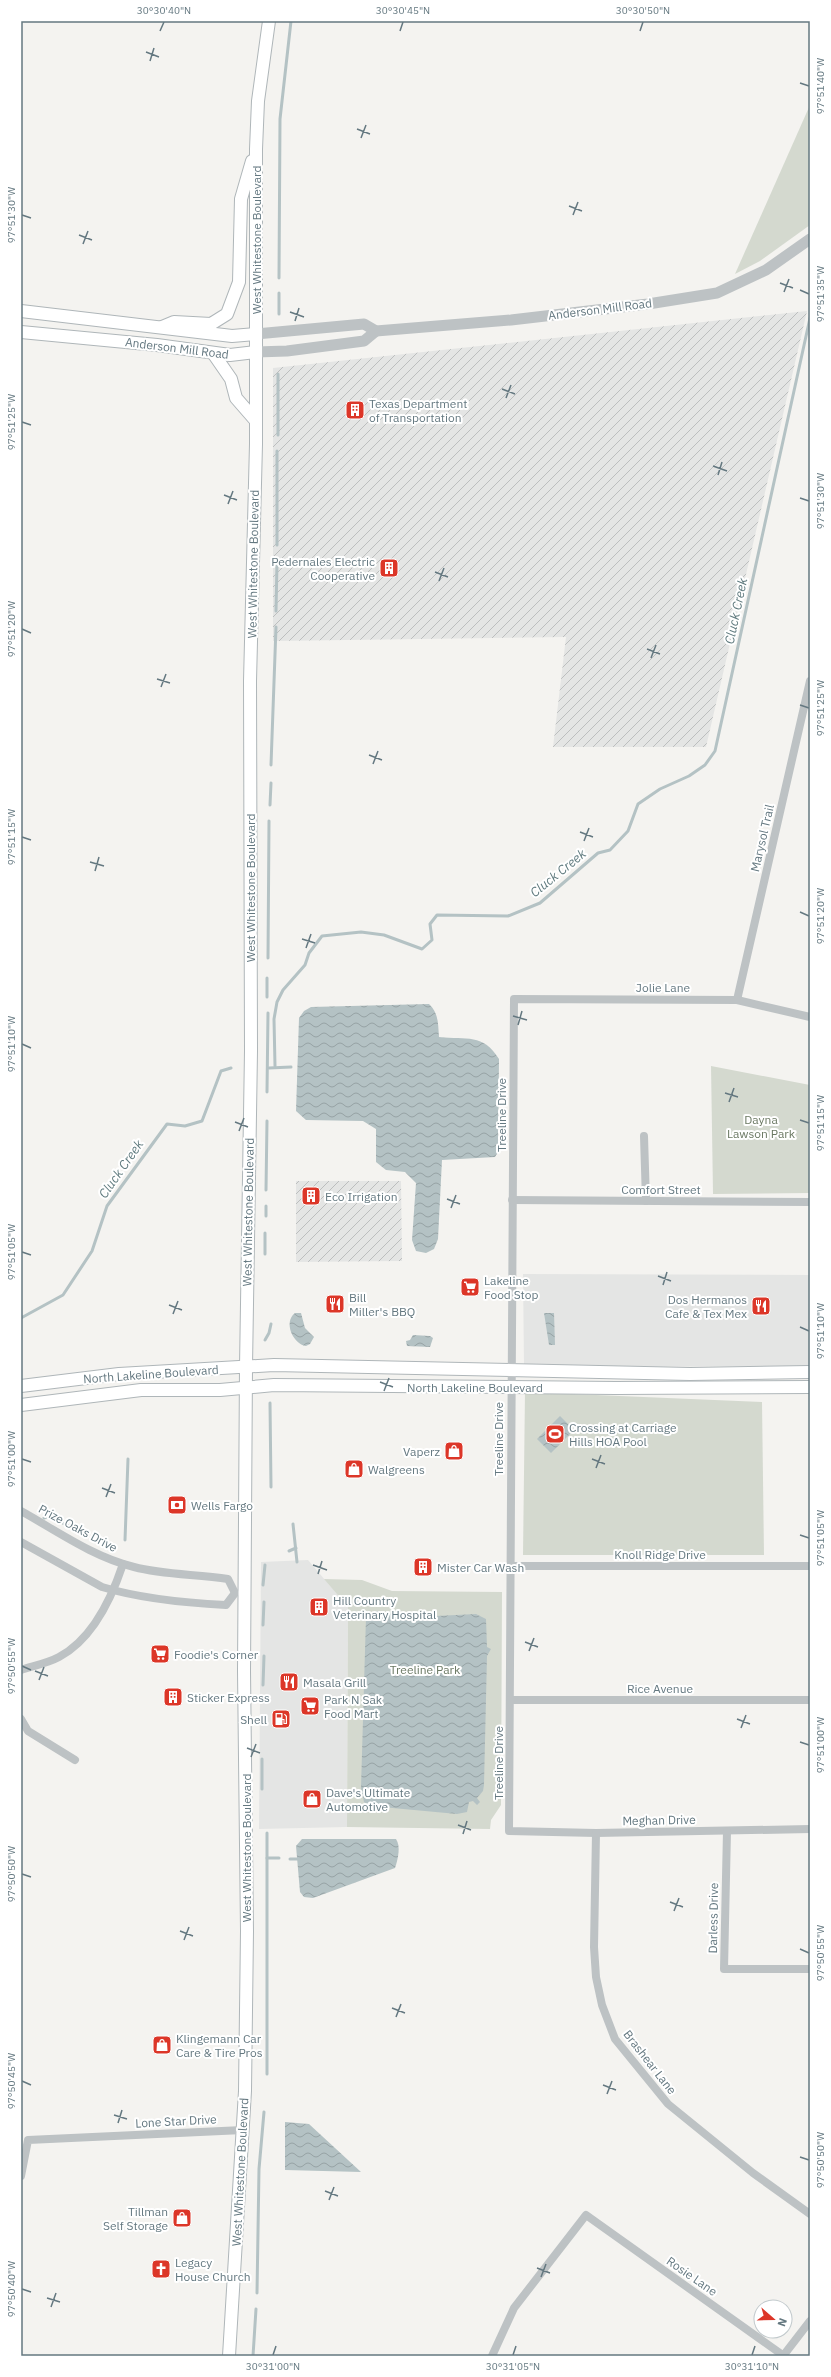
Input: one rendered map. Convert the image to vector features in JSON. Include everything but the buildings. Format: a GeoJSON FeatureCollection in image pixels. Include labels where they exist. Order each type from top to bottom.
{"type":"FeatureCollection","features":[{"type":"Feature","properties":{"kind":"main road","name":"West Whitestone Boulevard"},"geometry":{"type":"LineString","coordinates":[[229,2356],[243,2130],[247,1931],[240,1594],[246,1387],[251,1051],[250,681],[256,421],[256,149],[258,101],[269,21]]}},
{"type":"Feature","properties":{"kind":"main road"},"geometry":{"type":"LineString","coordinates":[[162,327],[174,322],[211,324],[224,318],[227,314],[239,282],[242,199],[256,149]]}},
{"type":"Feature","properties":{"kind":"main road","name":"Anderson Mill Road"},"geometry":{"type":"LineString","coordinates":[[21,311],[232,336],[256,334]]}},
{"type":"Feature","properties":{"kind":"main road","name":"Anderson Mill Road"},"geometry":{"type":"LineString","coordinates":[[21,332],[157,345],[230,355],[256,352]]}},
{"type":"Feature","properties":{"kind":"main road"},"geometry":{"type":"LineString","coordinates":[[213,353],[231,379],[236,398],[256,421]]}},
{"type":"Feature","properties":{"kind":"main road","name":"North Lakeline Boulevard"},"geometry":{"type":"LineString","coordinates":[[21,1386],[120,1374],[274,1365],[690,1374],[810,1372]]}},
{"type":"Feature","properties":{"kind":"main road","name":"North Lakeline Boulevard"},"geometry":{"type":"LineString","coordinates":[[21,1405],[141,1390],[220,1390],[274,1385],[810,1388]]}},
{"type":"Feature","properties":{"kind":"street","name":"Anderson Mill Road"},"geometry":{"type":"LineString","coordinates":[[256,334],[364,324],[376,331],[511,320],[648,304],[716,292],[766,270],[810,239]]}},
{"type":"Feature","properties":{"kind":"street","name":"Anderson Mill Road"},"geometry":{"type":"LineString","coordinates":[[256,352],[287,351],[364,341],[376,331]]}},
{"type":"Feature","properties":{"kind":"street","name":"Marysol Trail"},"geometry":{"type":"LineString","coordinates":[[737,1000],[810,681]]}},
{"type":"Feature","properties":{"kind":"street","name":"Jolie Lane"},"geometry":{"type":"LineString","coordinates":[[514,999],[737,1000],[810,1017]]}},
{"type":"Feature","properties":{"kind":"street","name":"Treeline Drive"},"geometry":{"type":"LineString","coordinates":[[510,1831],[510,1566],[514,999]]}},
{"type":"Feature","properties":{"kind":"street"},"geometry":{"type":"LineString","coordinates":[[644,1136],[646,1201]]}},
{"type":"Feature","properties":{"kind":"street","name":"Comfort Street"},"geometry":{"type":"LineString","coordinates":[[512,1200],[810,1202]]}},
{"type":"Feature","properties":{"kind":"street","name":"Prize Oaks Drive"},"geometry":{"type":"LineString","coordinates":[[21,1510],[92,1551],[123,1564],[151,1571],[228,1579],[240,1594]]}},
{"type":"Feature","properties":{"kind":"street"},"geometry":{"type":"LineString","coordinates":[[21,1542],[102,1587],[114,1591],[183,1602],[226,1605],[240,1594]]}},
{"type":"Feature","properties":{"kind":"street"},"geometry":{"type":"LineString","coordinates":[[21,1670],[59,1657],[81,1640],[114,1591],[123,1564]]}},
{"type":"Feature","properties":{"kind":"street","name":"Knoll Ridge Drive"},"geometry":{"type":"LineString","coordinates":[[510,1566],[810,1566]]}},
{"type":"Feature","properties":{"kind":"street","name":"Rice Avenue"},"geometry":{"type":"LineString","coordinates":[[510,1700],[810,1700]]}},
{"type":"Feature","properties":{"kind":"street"},"geometry":{"type":"LineString","coordinates":[[21,1720],[28,1731],[75,1760]]}},
{"type":"Feature","properties":{"kind":"street","name":"Meghan Drive"},"geometry":{"type":"LineString","coordinates":[[510,1831],[596,1833],[810,1830]]}},
{"type":"Feature","properties":{"kind":"street","name":"Darless Drive"},"geometry":{"type":"LineString","coordinates":[[727,1831],[724,1969],[810,1968]]}},
{"type":"Feature","properties":{"kind":"street","name":"Brashear Lane"},"geometry":{"type":"LineString","coordinates":[[596,1833],[594,1947],[596,1976],[602,2005],[615,2039],[668,2104],[753,2173],[810,2214]]}},
{"type":"Feature","properties":{"kind":"street","name":"Lone Star Drive"},"geometry":{"type":"LineString","coordinates":[[21,2176],[28,2140],[243,2130]]}},
{"type":"Feature","properties":{"kind":"street","name":"Rosie Lane"},"geometry":{"type":"LineString","coordinates":[[492,2356],[514,2308],[586,2215],[784,2356]]}},
{"type":"Feature","properties":{"kind":"street"},"geometry":{"type":"LineString","coordinates":[[784,2356],[810,2321]]}},
{"type":"Feature","properties":{"kind":"shaded area"},"geometry":{"type":"Polygon","coordinates":[[[807,311],[706,747],[553,747],[566,637],[273,641],[273,368],[807,311]]]}},
{"type":"Feature","properties":{"kind":"shaded area"},"geometry":{"type":"Polygon","coordinates":[[[296,1181],[401,1181],[402,1261],[296,1262],[296,1181]]]}},
{"type":"Feature","properties":{"kind":"shaded area"},"geometry":{"type":"Polygon","coordinates":[[[523,1274],[810,1275],[810,1366],[524,1367],[523,1274]]]}},
{"type":"Feature","properties":{"kind":"shaded area"},"geometry":{"type":"Polygon","coordinates":[[[308,1560],[348,1607],[347,1827],[259,1829],[261,1562],[308,1560]]]}},
{"type":"Feature","properties":{"kind":"green space"},"geometry":{"type":"Polygon","coordinates":[[[810,105],[810,225],[760,261],[735,274],[810,105]]]}},
{"type":"Feature","properties":{"kind":"green space","name":"Dayna Lawson Park"},"geometry":{"type":"Polygon","coordinates":[[[711,1066],[810,1085],[810,1193],[713,1194],[711,1066]]]}},
{"type":"Feature","properties":{"kind":"green space"},"geometry":{"type":"Polygon","coordinates":[[[525,1392],[762,1402],[764,1555],[523,1555],[525,1392]]]}},
{"type":"Feature","properties":{"kind":"green space","name":"Treeline Park"},"geometry":{"type":"Polygon","coordinates":[[[324,1579],[362,1580],[392,1591],[502,1592],[501,1805],[491,1820],[490,1829],[347,1827],[348,1607],[324,1579]]]}},
{"type":"Feature","properties":{"kind":"water"},"geometry":{"type":"Polygon","coordinates":[[[429,1004],[435,1011],[439,1037],[466,1038],[480,1041],[487,1045],[499,1059],[498,1152],[495,1157],[442,1160],[438,1239],[434,1249],[426,1253],[416,1251],[412,1240],[416,1183],[405,1172],[386,1170],[376,1162],[376,1129],[363,1121],[306,1120],[296,1111],[299,1018],[304,1011],[311,1007],[429,1004]]]}},
{"type":"Feature","properties":{"kind":"water"},"geometry":{"type":"Polygon","coordinates":[[[295,1313],[301,1313],[305,1328],[314,1337],[310,1344],[306,1346],[297,1341],[291,1332],[291,1317],[295,1313]]]}},
{"type":"Feature","properties":{"kind":"water"},"geometry":{"type":"Polygon","coordinates":[[[544,1313],[554,1313],[555,1345],[549,1345],[544,1313]]]}},
{"type":"Feature","properties":{"kind":"water"},"geometry":{"type":"Polygon","coordinates":[[[413,1335],[430,1336],[433,1338],[430,1347],[407,1346],[406,1341],[410,1340],[413,1335]]]}},
{"type":"Feature","properties":{"kind":"water","name":"Crossing at Carriage Hills HOA Pool"},"geometry":{"type":"Polygon","coordinates":[[[560,1416],[574,1430],[551,1453],[537,1439],[560,1416]]]}},
{"type":"Feature","properties":{"kind":"water","name":"Treeline Park"},"geometry":{"type":"Polygon","coordinates":[[[375,1611],[436,1616],[476,1614],[486,1619],[487,1647],[491,1649],[487,1656],[484,1785],[483,1791],[477,1798],[480,1802],[477,1805],[473,1801],[469,1802],[467,1812],[457,1814],[371,1806],[364,1802],[361,1788],[366,1617],[375,1611]]]}},
{"type":"Feature","properties":{"kind":"water"},"geometry":{"type":"Polygon","coordinates":[[[302,1839],[396,1839],[399,1849],[398,1857],[395,1868],[313,1898],[304,1897],[300,1892],[296,1846],[302,1839]]]}},
{"type":"Feature","properties":{"kind":"water"},"geometry":{"type":"Polygon","coordinates":[[[285,2122],[309,2124],[361,2172],[285,2170],[285,2122]]]}},
{"type":"Feature","properties":{"kind":"waterway"},"geometry":{"type":"LineString","coordinates":[[279,278],[280,119],[291,21]]}},
{"type":"Feature","properties":{"kind":"waterway"},"geometry":{"type":"LineString","coordinates":[[279,293],[279,314]]}},
{"type":"Feature","properties":{"kind":"waterway","name":"Cluck Creek"},"geometry":{"type":"LineString","coordinates":[[275,1066],[274,1019],[277,1002],[283,990],[305,965],[309,953],[322,936],[361,932],[384,935],[422,949],[432,940],[430,924],[437,915],[508,916],[540,903],[598,853],[610,850],[628,831],[638,804],[660,789],[689,776],[705,765],[715,751],[810,318]]}},
{"type":"Feature","properties":{"kind":"waterway"},"geometry":{"type":"LineString","coordinates":[[278,374],[278,435]]}},
{"type":"Feature","properties":{"kind":"waterway"},"geometry":{"type":"LineString","coordinates":[[277,451],[277,545]]}},
{"type":"Feature","properties":{"kind":"waterway"},"geometry":{"type":"LineString","coordinates":[[276,611],[277,562]]}},
{"type":"Feature","properties":{"kind":"waterway"},"geometry":{"type":"LineString","coordinates":[[271,765],[276,627]]}},
{"type":"Feature","properties":{"kind":"waterway"},"geometry":{"type":"LineString","coordinates":[[270,805],[271,783]]}},
{"type":"Feature","properties":{"kind":"waterway"},"geometry":{"type":"LineString","coordinates":[[268,958],[269,821]]}},
{"type":"Feature","properties":{"kind":"waterway"},"geometry":{"type":"LineString","coordinates":[[267,978],[267,997]]}},
{"type":"Feature","properties":{"kind":"waterway"},"geometry":{"type":"LineString","coordinates":[[267,1092],[268,1013]]}},
{"type":"Feature","properties":{"kind":"waterway"},"geometry":{"type":"LineString","coordinates":[[269,1068],[291,1067]]}},
{"type":"Feature","properties":{"kind":"waterway","name":"Cluck Creek"},"geometry":{"type":"LineString","coordinates":[[21,1318],[63,1295],[92,1251],[107,1206],[167,1124],[185,1126],[202,1121],[221,1071],[231,1068]]}},
{"type":"Feature","properties":{"kind":"waterway"},"geometry":{"type":"LineString","coordinates":[[266,1190],[267,1121]]}},
{"type":"Feature","properties":{"kind":"waterway"},"geometry":{"type":"LineString","coordinates":[[266,1206],[266,1216]]}},
{"type":"Feature","properties":{"kind":"waterway"},"geometry":{"type":"LineString","coordinates":[[265,1233],[265,1254]]}},
{"type":"Feature","properties":{"kind":"waterway"},"geometry":{"type":"LineString","coordinates":[[265,1340],[269,1333],[271,1324]]}},
{"type":"Feature","properties":{"kind":"waterway"},"geometry":{"type":"LineString","coordinates":[[270,1403],[271,1487]]}},
{"type":"Feature","properties":{"kind":"waterway"},"geometry":{"type":"LineString","coordinates":[[125,1540],[128,1459]]}},
{"type":"Feature","properties":{"kind":"waterway"},"geometry":{"type":"LineString","coordinates":[[44,1518],[49,1516],[84,1534]]}},
{"type":"Feature","properties":{"kind":"waterway"},"geometry":{"type":"LineString","coordinates":[[293,1524],[297,1562]]}},
{"type":"Feature","properties":{"kind":"waterway"},"geometry":{"type":"LineString","coordinates":[[289,1551],[296,1548]]}},
{"type":"Feature","properties":{"kind":"waterway"},"geometry":{"type":"LineString","coordinates":[[263,1585],[265,1565]]}},
{"type":"Feature","properties":{"kind":"waterway"},"geometry":{"type":"LineString","coordinates":[[263,1625],[264,1602]]}},
{"type":"Feature","properties":{"kind":"waterway"},"geometry":{"type":"LineString","coordinates":[[263,1685],[264,1656]]}},
{"type":"Feature","properties":{"kind":"waterway"},"geometry":{"type":"LineString","coordinates":[[262,1759],[262,1789]]}},
{"type":"Feature","properties":{"kind":"waterway"},"geometry":{"type":"LineString","coordinates":[[267,1833],[267,2074]]}},
{"type":"Feature","properties":{"kind":"waterway"},"geometry":{"type":"LineString","coordinates":[[267,1858],[279,1858]]}},
{"type":"Feature","properties":{"kind":"waterway"},"geometry":{"type":"LineString","coordinates":[[290,1859],[299,1859]]}},
{"type":"Feature","properties":{"kind":"waterway"},"geometry":{"type":"LineString","coordinates":[[257,2293],[259,2169],[264,2112]]}},
{"type":"Feature","properties":{"kind":"waterway"},"geometry":{"type":"LineString","coordinates":[[253,2356],[256,2309]]}},
{"type":"Feature","properties":{"kind":"place","name":"Texas Department of Transportation"},"geometry":{"type":"Point","coordinates":[355,410]}},
{"type":"Feature","properties":{"kind":"place","name":"Pedernales Electric Cooperative"},"geometry":{"type":"Point","coordinates":[389,568]}},
{"type":"Feature","properties":{"kind":"place","name":"Eco Irrigation"},"geometry":{"type":"Point","coordinates":[311,1196]}},
{"type":"Feature","properties":{"kind":"place","name":"Lakeline Food Stop"},"geometry":{"type":"Point","coordinates":[470,1287]}},
{"type":"Feature","properties":{"kind":"place","name":"Bill Miller's BBQ"},"geometry":{"type":"Point","coordinates":[335,1304]}},
{"type":"Feature","properties":{"kind":"place","name":"Dos Hermanos Cafe & Tex Mex"},"geometry":{"type":"Point","coordinates":[761,1306]}},
{"type":"Feature","properties":{"kind":"place","name":"Crossing at Carriage Hills HOA Pool"},"geometry":{"type":"Point","coordinates":[555,1434]}},
{"type":"Feature","properties":{"kind":"place","name":"Vaperz"},"geometry":{"type":"Point","coordinates":[454,1451]}},
{"type":"Feature","properties":{"kind":"place","name":"Walgreens"},"geometry":{"type":"Point","coordinates":[354,1469]}},
{"type":"Feature","properties":{"kind":"place","name":"Wells Fargo"},"geometry":{"type":"Point","coordinates":[177,1505]}},
{"type":"Feature","properties":{"kind":"place","name":"Mister Car Wash"},"geometry":{"type":"Point","coordinates":[423,1567]}},
{"type":"Feature","properties":{"kind":"place","name":"Hill Country Veterinary Hospital"},"geometry":{"type":"Point","coordinates":[319,1607]}},
{"type":"Feature","properties":{"kind":"place","name":"Foodie's Corner"},"geometry":{"type":"Point","coordinates":[160,1654]}},
{"type":"Feature","properties":{"kind":"place","name":"Masala Grill"},"geometry":{"type":"Point","coordinates":[289,1682]}},
{"type":"Feature","properties":{"kind":"place","name":"Sticker Express"},"geometry":{"type":"Point","coordinates":[173,1697]}},
{"type":"Feature","properties":{"kind":"place","name":"Park N Sak Food Mart"},"geometry":{"type":"Point","coordinates":[310,1706]}},
{"type":"Feature","properties":{"kind":"place","name":"Shell"},"geometry":{"type":"Point","coordinates":[281,1719]}},
{"type":"Feature","properties":{"kind":"place","name":"Dave's Ultimate Automotive"},"geometry":{"type":"Point","coordinates":[312,1799]}},
{"type":"Feature","properties":{"kind":"place","name":"Klingemann Car Care & Tire Pros"},"geometry":{"type":"Point","coordinates":[162,2045]}},
{"type":"Feature","properties":{"kind":"place","name":"Tillman Self Storage"},"geometry":{"type":"Point","coordinates":[182,2218]}},
{"type":"Feature","properties":{"kind":"place","name":"Legacy House Church"},"geometry":{"type":"Point","coordinates":[161,2269]}}]}
